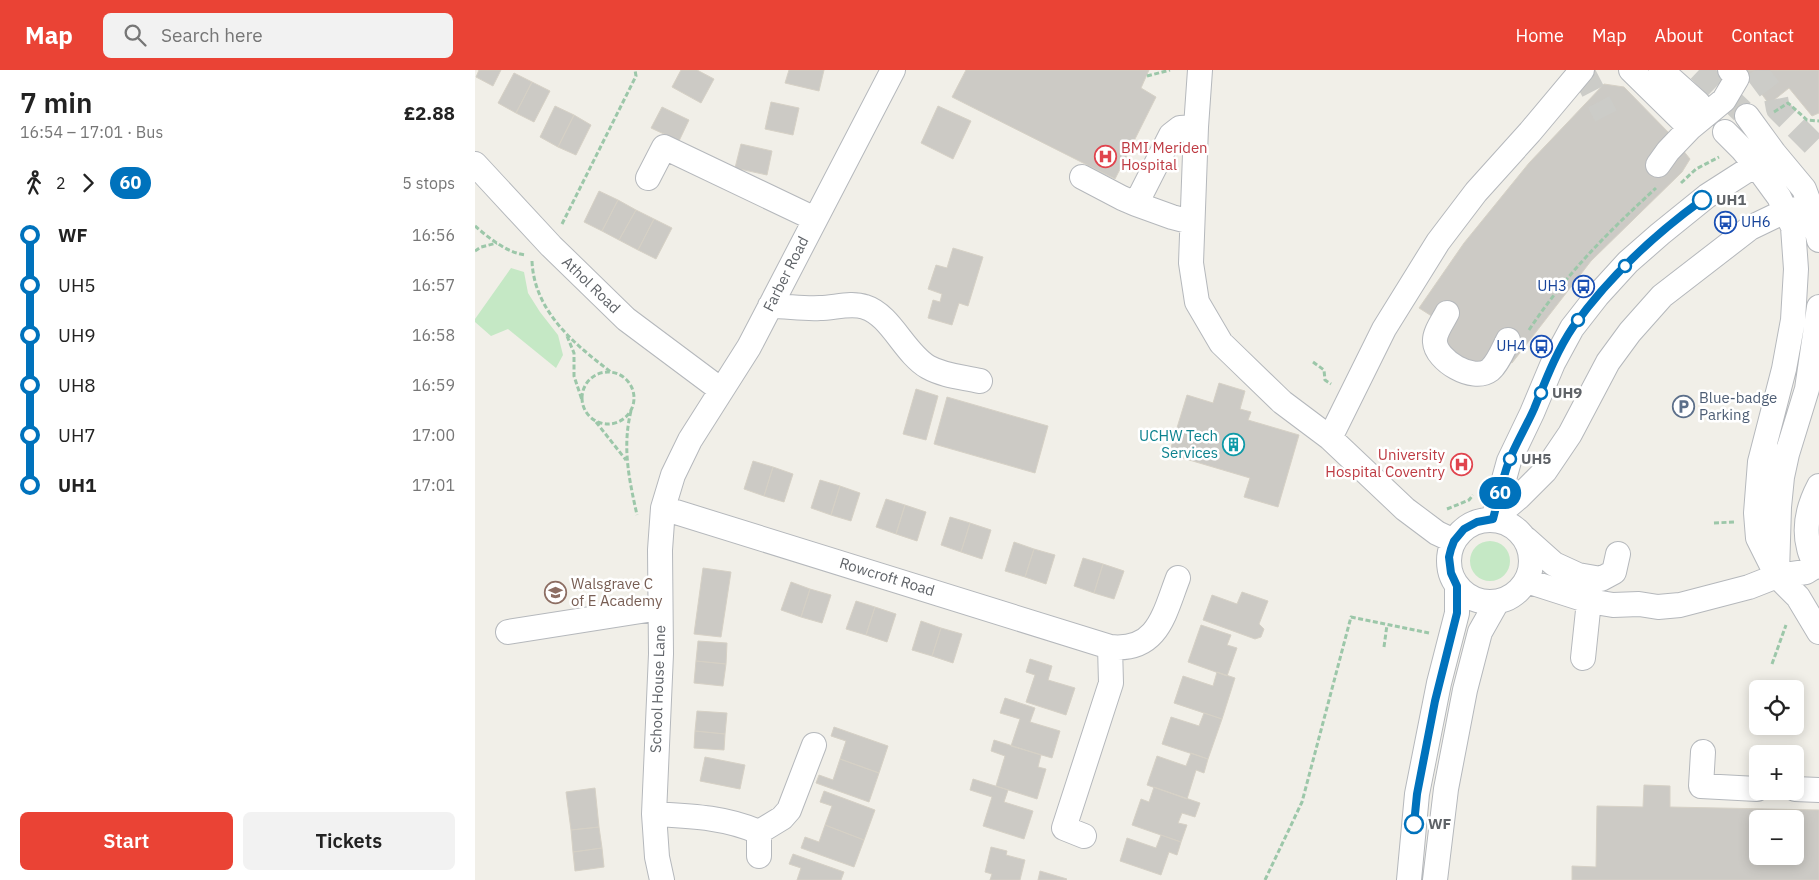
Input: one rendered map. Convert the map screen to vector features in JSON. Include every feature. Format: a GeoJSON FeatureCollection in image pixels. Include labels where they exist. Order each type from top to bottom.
{"type":"FeatureCollection","features":[{"type":"Feature","properties":{"kind":"street","name":"Farber Road"},"geometry":{"type":"LineString","coordinates":[[673,475],[690,440],[749,347],[893,70]]}},
{"type":"Feature","properties":{"kind":"street"},"geometry":{"type":"LineString","coordinates":[[1201,70],[1195,127],[1191,222],[1191,263],[1197,302],[1221,343],[1282,402],[1330,438],[1405,509],[1437,532],[1454,541]]}},
{"type":"Feature","properties":{"kind":"street"},"geometry":{"type":"LineString","coordinates":[[1330,438],[1384,329],[1438,242],[1476,192],[1582,70]]}},
{"type":"Feature","properties":{"kind":"street"},"geometry":{"type":"LineString","coordinates":[[1631,70],[1690,128]]}},
{"type":"Feature","properties":{"kind":"street"},"geometry":{"type":"LineString","coordinates":[[1661,70],[1697,103],[1690,128]]}},
{"type":"Feature","properties":{"kind":"street"},"geometry":{"type":"LineString","coordinates":[[1658,176],[1667,151],[1690,128],[1724,100],[1737,78],[1730,70]]}},
{"type":"Feature","properties":{"kind":"street"},"geometry":{"type":"LineString","coordinates":[[1747,116],[1779,197],[1798,209],[1819,240]]}},
{"type":"Feature","properties":{"kind":"street"},"geometry":{"type":"LineString","coordinates":[[1136,204],[1171,134],[1180,128],[1195,127]]}},
{"type":"Feature","properties":{"kind":"street"},"geometry":{"type":"LineString","coordinates":[[1725,132],[1742,149],[1765,159]]}},
{"type":"Feature","properties":{"kind":"street"},"geometry":{"type":"LineString","coordinates":[[648,178],[664,146],[815,219]]}},
{"type":"Feature","properties":{"kind":"street"},"geometry":{"type":"LineString","coordinates":[[1493,519],[1509,461],[1553,364],[1572,328],[1597,296],[1629,262],[1660,234],[1707,196],[1765,159]]}},
{"type":"Feature","properties":{"kind":"street","name":"Athol Road"},"geometry":{"type":"LineString","coordinates":[[475,164],[551,246],[626,319],[721,390]]}},
{"type":"Feature","properties":{"kind":"street"},"geometry":{"type":"LineString","coordinates":[[1082,177],[1136,204],[1172,218],[1191,222]]}},
{"type":"Feature","properties":{"kind":"street"},"geometry":{"type":"LineString","coordinates":[[1779,506],[1771,467],[1799,364],[1807,293],[1807,237],[1798,209]]}},
{"type":"Feature","properties":{"kind":"street"},"geometry":{"type":"LineString","coordinates":[[1493,519],[1519,498],[1545,471],[1570,434],[1608,362],[1630,332],[1662,296],[1750,228],[1798,209]]}},
{"type":"Feature","properties":{"kind":"street"},"geometry":{"type":"LineString","coordinates":[[1798,209],[1793,227],[1796,269],[1793,320],[1784,370],[1761,462],[1756,514],[1758,538],[1777,576],[1798,597],[1819,632]]}},
{"type":"Feature","properties":{"kind":"street"},"geometry":{"type":"LineString","coordinates":[[770,306],[820,308],[864,306],[876,312],[902,342],[928,367],[943,373],[980,380]]}},
{"type":"Feature","properties":{"kind":"street"},"geometry":{"type":"LineString","coordinates":[[1777,576],[1779,506],[1787,454],[1809,417],[1807,389],[1819,307]]}},
{"type":"Feature","properties":{"kind":"street"},"geometry":{"type":"LineString","coordinates":[[1447,314],[1436,334],[1437,350],[1446,360],[1469,374],[1479,374],[1489,370],[1518,335]]}},
{"type":"Feature","properties":{"kind":"street","name":"School House Lane"},"geometry":{"type":"LineString","coordinates":[[662,880],[657,857],[653,814],[661,654],[660,550],[663,508],[673,475]]}},
{"type":"Feature","properties":{"kind":"street"},"geometry":{"type":"LineString","coordinates":[[1527,581],[1589,601],[1613,605],[1639,604],[1658,607],[1680,605],[1749,586],[1777,576],[1807,572],[1818,565],[1809,548],[1807,521],[1811,502],[1819,486]]}},
{"type":"Feature","properties":{"kind":"street","name":"Rowcroft Road"},"geometry":{"type":"LineString","coordinates":[[663,508],[1110,647],[1137,646],[1159,627],[1178,578]]}},
{"type":"Feature","properties":{"kind":"street"},"geometry":{"type":"LineString","coordinates":[[1525,539],[1531,551],[1532,566],[1527,581],[1519,592],[1497,602],[1478,601],[1467,596],[1457,586],[1451,573],[1449,557],[1454,541],[1464,529],[1477,522],[1493,519],[1504,522],[1516,528],[1525,539],[1554,564],[1578,574],[1601,580],[1614,572],[1618,554]]}},
{"type":"Feature","properties":{"kind":"street"},"geometry":{"type":"LineString","coordinates":[[1409,880],[1417,794],[1439,683],[1457,613],[1457,586]]}},
{"type":"Feature","properties":{"kind":"street"},"geometry":{"type":"LineString","coordinates":[[1583,658],[1589,601]]}},
{"type":"Feature","properties":{"kind":"street"},"geometry":{"type":"LineString","coordinates":[[1435,880],[1446,789],[1465,690],[1481,632],[1497,602]]}},
{"type":"Feature","properties":{"kind":"street"},"geometry":{"type":"LineString","coordinates":[[507,632],[660,608]]}},
{"type":"Feature","properties":{"kind":"street"},"geometry":{"type":"LineString","coordinates":[[1084,836],[1064,828],[1111,683],[1110,647]]}},
{"type":"Feature","properties":{"kind":"street"},"geometry":{"type":"LineString","coordinates":[[759,832],[782,818],[789,810],[815,745]]}},
{"type":"Feature","properties":{"kind":"street"},"geometry":{"type":"LineString","coordinates":[[1703,752],[1701,786],[1749,789]]}},
{"type":"Feature","properties":{"kind":"street"},"geometry":{"type":"LineString","coordinates":[[1804,790],[1819,790]]}},
{"type":"Feature","properties":{"kind":"street"},"geometry":{"type":"LineString","coordinates":[[653,814],[705,817],[739,823],[759,832]]}},
{"type":"Feature","properties":{"kind":"street"},"geometry":{"type":"LineString","coordinates":[[759,832],[759,856]]}},
{"type":"Feature","properties":{"kind":"path"},"geometry":{"type":"LineString","coordinates":[[551,246],[636,76],[635,70]]}},
{"type":"Feature","properties":{"kind":"path"},"geometry":{"type":"LineString","coordinates":[[1147,76],[1170,70]]}},
{"type":"Feature","properties":{"kind":"path"},"geometry":{"type":"LineString","coordinates":[[1712,155],[1719,157]]}},
{"type":"Feature","properties":{"kind":"path"},"geometry":{"type":"LineString","coordinates":[[1518,335],[1586,255],[1658,176]]}},
{"type":"Feature","properties":{"kind":"path"},"geometry":{"type":"LineString","coordinates":[[475,226],[489,239],[519,254],[531,256],[532,273],[539,295],[555,322],[580,349],[611,372],[625,378],[633,390],[634,404],[626,435],[627,461],[637,516]]}},
{"type":"Feature","properties":{"kind":"path"},"geometry":{"type":"LineString","coordinates":[[475,252],[481,246],[498,243]]}},
{"type":"Feature","properties":{"kind":"path"},"geometry":{"type":"LineString","coordinates":[[565,332],[573,353],[574,376],[583,405],[627,461]]}},
{"type":"Feature","properties":{"kind":"path"},"geometry":{"type":"LineString","coordinates":[[583,405],[583,394],[587,383],[593,377],[611,372]]}},
{"type":"Feature","properties":{"kind":"path"},"geometry":{"type":"LineString","coordinates":[[592,418],[597,422],[610,424],[618,422],[631,411]]}},
{"type":"Feature","properties":{"kind":"path"},"geometry":{"type":"LineString","coordinates":[[1265,880],[1302,802],[1351,617],[1450,638]]}},
{"type":"Feature","properties":{"kind":"path"},"geometry":{"type":"LineString","coordinates":[[1771,664],[1788,622]]}},
{"type":"Feature","properties":{"kind":"path"},"geometry":{"type":"LineString","coordinates":[[1384,647],[1387,624]]}},
{"type":"Feature","properties":{"kind":"green space"},"geometry":{"type":"Polygon","coordinates":[[[511,268],[524,272],[528,293],[558,335],[563,355],[556,368],[508,329],[491,336],[475,322],[475,319],[511,268]]]}},
{"type":"Feature","properties":{"kind":"green space"},"geometry":{"type":"Polygon","coordinates":[[[1490,541],[1504,547],[1510,561],[1504,575],[1490,581],[1476,575],[1470,561],[1476,547],[1490,541]]]}},
{"type":"Feature","properties":{"kind":"building"},"geometry":{"type":"Polygon","coordinates":[[[479,70],[501,70],[493,86],[476,77],[479,70]]]}},
{"type":"Feature","properties":{"kind":"building"},"geometry":{"type":"Polygon","coordinates":[[[681,70],[697,70],[714,79],[701,103],[672,87],[681,70]]]}},
{"type":"Feature","properties":{"kind":"building"},"geometry":{"type":"Polygon","coordinates":[[[789,70],[824,70],[819,91],[785,83],[789,70]]]}},
{"type":"Feature","properties":{"kind":"building"},"geometry":{"type":"Polygon","coordinates":[[[966,70],[1149,70],[1141,88],[1156,97],[1115,179],[952,97],[966,70]]]}},
{"type":"Feature","properties":{"kind":"building"},"geometry":{"type":"Polygon","coordinates":[[[1744,70],[1819,70],[1819,113],[1812,116],[1789,88],[1769,104],[1744,70]]]}},
{"type":"Feature","properties":{"kind":"building"},"geometry":{"type":"Polygon","coordinates":[[[514,73],[532,82],[516,113],[498,103],[514,73]]]}},
{"type":"Feature","properties":{"kind":"building"},"geometry":{"type":"Polygon","coordinates":[[[532,82],[550,91],[534,122],[516,113],[532,82]]]}},
{"type":"Feature","properties":{"kind":"building"},"geometry":{"type":"Polygon","coordinates":[[[1604,84],[1624,87],[1670,134],[1690,159],[1682,172],[1591,261],[1512,363],[1491,351],[1478,366],[1446,348],[1449,327],[1419,308],[1464,243],[1529,163],[1604,84]]]}},
{"type":"Feature","properties":{"kind":"building"},"geometry":{"type":"Polygon","coordinates":[[[771,102],[799,108],[793,135],[765,129],[771,102]]]}},
{"type":"Feature","properties":{"kind":"building"},"geometry":{"type":"Polygon","coordinates":[[[555,106],[574,115],[558,147],[540,137],[555,106]]]}},
{"type":"Feature","properties":{"kind":"building"},"geometry":{"type":"Polygon","coordinates":[[[938,106],[971,121],[953,159],[921,143],[938,106]]]}},
{"type":"Feature","properties":{"kind":"building"},"geometry":{"type":"Polygon","coordinates":[[[662,107],[689,120],[679,141],[651,128],[662,107]]]}},
{"type":"Feature","properties":{"kind":"building"},"geometry":{"type":"Polygon","coordinates":[[[574,115],[591,125],[576,155],[558,147],[574,115]]]}},
{"type":"Feature","properties":{"kind":"building"},"geometry":{"type":"Polygon","coordinates":[[[741,144],[772,151],[767,175],[735,168],[741,144]]]}},
{"type":"Feature","properties":{"kind":"building"},"geometry":{"type":"Polygon","coordinates":[[[599,191],[618,200],[602,231],[584,222],[599,191]]]}},
{"type":"Feature","properties":{"kind":"building"},"geometry":{"type":"Polygon","coordinates":[[[618,200],[636,210],[619,240],[602,231],[618,200]]]}},
{"type":"Feature","properties":{"kind":"building"},"geometry":{"type":"Polygon","coordinates":[[[636,210],[654,219],[638,250],[619,240],[636,210]]]}},
{"type":"Feature","properties":{"kind":"building"},"geometry":{"type":"Polygon","coordinates":[[[654,219],[672,228],[656,259],[638,250],[654,219]]]}},
{"type":"Feature","properties":{"kind":"building"},"geometry":{"type":"Polygon","coordinates":[[[953,248],[983,257],[968,306],[959,303],[952,325],[928,318],[933,300],[940,302],[942,294],[928,289],[936,265],[947,268],[953,248]]]}},
{"type":"Feature","properties":{"kind":"building","name":"UCHW Tech Services"},"geometry":{"type":"Polygon","coordinates":[[[1219,383],[1245,391],[1240,409],[1251,412],[1248,420],[1299,435],[1278,507],[1244,497],[1250,478],[1169,454],[1187,395],[1213,403],[1219,383]]]}},
{"type":"Feature","properties":{"kind":"building"},"geometry":{"type":"Polygon","coordinates":[[[916,389],[938,396],[926,440],[903,434],[916,389]]]}},
{"type":"Feature","properties":{"kind":"building"},"geometry":{"type":"Polygon","coordinates":[[[947,397],[1048,426],[1035,473],[934,444],[947,397]]]}},
{"type":"Feature","properties":{"kind":"building"},"geometry":{"type":"Polygon","coordinates":[[[753,461],[773,467],[764,496],[744,489],[753,461]]]}},
{"type":"Feature","properties":{"kind":"building"},"geometry":{"type":"Polygon","coordinates":[[[773,467],[793,474],[784,502],[764,496],[773,467]]]}},
{"type":"Feature","properties":{"kind":"building"},"geometry":{"type":"Polygon","coordinates":[[[820,480],[840,486],[831,515],[811,508],[820,480]]]}},
{"type":"Feature","properties":{"kind":"building"},"geometry":{"type":"Polygon","coordinates":[[[840,486],[860,493],[851,521],[831,515],[840,486]]]}},
{"type":"Feature","properties":{"kind":"building"},"geometry":{"type":"Polygon","coordinates":[[[886,499],[905,505],[896,534],[876,527],[886,499]]]}},
{"type":"Feature","properties":{"kind":"building"},"geometry":{"type":"Polygon","coordinates":[[[905,505],[926,512],[917,541],[896,534],[905,505]]]}},
{"type":"Feature","properties":{"kind":"building"},"geometry":{"type":"Polygon","coordinates":[[[950,517],[970,523],[961,552],[941,545],[950,517]]]}},
{"type":"Feature","properties":{"kind":"building"},"geometry":{"type":"Polygon","coordinates":[[[970,523],[991,530],[982,559],[961,552],[970,523]]]}},
{"type":"Feature","properties":{"kind":"building"},"geometry":{"type":"Polygon","coordinates":[[[1014,542],[1034,549],[1025,577],[1005,571],[1014,542]]]}},
{"type":"Feature","properties":{"kind":"building"},"geometry":{"type":"Polygon","coordinates":[[[1034,549],[1055,555],[1046,584],[1025,577],[1034,549]]]}},
{"type":"Feature","properties":{"kind":"building"},"geometry":{"type":"Polygon","coordinates":[[[1083,558],[1103,564],[1094,593],[1074,586],[1083,558]]]}},
{"type":"Feature","properties":{"kind":"building"},"geometry":{"type":"Polygon","coordinates":[[[1103,564],[1124,571],[1114,599],[1094,593],[1103,564]]]}},
{"type":"Feature","properties":{"kind":"building"},"geometry":{"type":"Polygon","coordinates":[[[703,568],[731,572],[721,637],[694,634],[703,568]]]}},
{"type":"Feature","properties":{"kind":"building"},"geometry":{"type":"Polygon","coordinates":[[[791,582],[810,589],[801,617],[781,610],[791,582]]]}},
{"type":"Feature","properties":{"kind":"building"},"geometry":{"type":"Polygon","coordinates":[[[810,589],[831,595],[822,623],[801,617],[810,589]]]}},
{"type":"Feature","properties":{"kind":"building"},"geometry":{"type":"Polygon","coordinates":[[[1242,592],[1268,601],[1259,624],[1264,629],[1261,637],[1255,639],[1203,620],[1212,595],[1237,604],[1242,592]]]}},
{"type":"Feature","properties":{"kind":"building"},"geometry":{"type":"Polygon","coordinates":[[[856,601],[875,607],[866,635],[846,629],[856,601]]]}},
{"type":"Feature","properties":{"kind":"building"},"geometry":{"type":"Polygon","coordinates":[[[875,607],[896,614],[887,642],[866,635],[875,607]]]}},
{"type":"Feature","properties":{"kind":"building"},"geometry":{"type":"Polygon","coordinates":[[[921,621],[941,628],[932,656],[912,650],[921,621]]]}},
{"type":"Feature","properties":{"kind":"building"},"geometry":{"type":"Polygon","coordinates":[[[1201,625],[1231,635],[1227,645],[1237,648],[1227,676],[1188,662],[1201,625]]]}},
{"type":"Feature","properties":{"kind":"building"},"geometry":{"type":"Polygon","coordinates":[[[941,628],[962,634],[953,663],[932,656],[941,628]]]}},
{"type":"Feature","properties":{"kind":"building"},"geometry":{"type":"Polygon","coordinates":[[[698,641],[727,643],[726,664],[696,661],[698,641]]]}},
{"type":"Feature","properties":{"kind":"building"},"geometry":{"type":"Polygon","coordinates":[[[1030,659],[1052,666],[1048,680],[1075,688],[1066,715],[1026,702],[1035,675],[1026,672],[1030,659]]]}},
{"type":"Feature","properties":{"kind":"building"},"geometry":{"type":"Polygon","coordinates":[[[696,661],[726,664],[723,686],[694,683],[696,661]]]}},
{"type":"Feature","properties":{"kind":"building"},"geometry":{"type":"Polygon","coordinates":[[[1217,672],[1235,678],[1222,719],[1174,703],[1183,676],[1213,686],[1217,672]]]}},
{"type":"Feature","properties":{"kind":"building"},"geometry":{"type":"Polygon","coordinates":[[[1005,698],[1035,708],[1030,722],[1060,731],[1052,758],[1011,746],[1020,719],[1000,713],[1005,698]]]}},
{"type":"Feature","properties":{"kind":"building"},"geometry":{"type":"Polygon","coordinates":[[[697,711],[727,713],[725,734],[695,731],[697,711]]]}},
{"type":"Feature","properties":{"kind":"building"},"geometry":{"type":"Polygon","coordinates":[[[1204,713],[1222,719],[1208,759],[1162,744],[1171,717],[1199,726],[1204,713]]]}},
{"type":"Feature","properties":{"kind":"building"},"geometry":{"type":"Polygon","coordinates":[[[834,727],[888,746],[879,773],[840,759],[846,741],[831,736],[834,727]]]}},
{"type":"Feature","properties":{"kind":"building"},"geometry":{"type":"Polygon","coordinates":[[[695,731],[725,734],[724,750],[694,748],[695,731]]]}},
{"type":"Feature","properties":{"kind":"building"},"geometry":{"type":"Polygon","coordinates":[[[994,740],[1041,755],[1038,767],[1046,769],[1037,799],[996,786],[1005,756],[991,751],[994,740]]]}},
{"type":"Feature","properties":{"kind":"building"},"geometry":{"type":"Polygon","coordinates":[[[1191,753],[1208,759],[1204,773],[1196,770],[1187,799],[1147,785],[1157,756],[1186,766],[1191,753]]]}},
{"type":"Feature","properties":{"kind":"building"},"geometry":{"type":"Polygon","coordinates":[[[705,757],[745,765],[740,789],[700,781],[705,757]]]}},
{"type":"Feature","properties":{"kind":"building"},"geometry":{"type":"Polygon","coordinates":[[[840,759],[879,773],[869,802],[816,783],[819,775],[833,780],[840,759]]]}},
{"type":"Feature","properties":{"kind":"building"},"geometry":{"type":"Polygon","coordinates":[[[973,779],[1008,790],[1004,802],[1033,811],[1024,839],[983,826],[992,797],[970,790],[973,779]]]}},
{"type":"Feature","properties":{"kind":"building"},"geometry":{"type":"Polygon","coordinates":[[[1644,785],[1670,786],[1670,807],[1819,810],[1819,880],[1572,880],[1572,866],[1596,867],[1597,806],[1643,807],[1644,785]]]}},
{"type":"Feature","properties":{"kind":"building"},"geometry":{"type":"Polygon","coordinates":[[[1154,787],[1200,803],[1195,817],[1182,813],[1178,823],[1187,825],[1181,842],[1132,825],[1141,799],[1149,802],[1154,787]]]}},
{"type":"Feature","properties":{"kind":"building"},"geometry":{"type":"Polygon","coordinates":[[[595,788],[599,827],[571,830],[566,792],[595,788]]]}},
{"type":"Feature","properties":{"kind":"building"},"geometry":{"type":"Polygon","coordinates":[[[824,791],[875,810],[864,840],[825,825],[832,806],[820,802],[824,791]]]}},
{"type":"Feature","properties":{"kind":"building"},"geometry":{"type":"Polygon","coordinates":[[[825,825],[864,840],[854,867],[801,848],[805,837],[819,842],[825,825]]]}},
{"type":"Feature","properties":{"kind":"building"},"geometry":{"type":"Polygon","coordinates":[[[599,827],[602,848],[573,852],[571,830],[599,827]]]}},
{"type":"Feature","properties":{"kind":"building"},"geometry":{"type":"Polygon","coordinates":[[[1161,835],[1181,842],[1177,855],[1169,852],[1161,875],[1120,861],[1127,838],[1156,848],[1161,835]]]}},
{"type":"Feature","properties":{"kind":"building"},"geometry":{"type":"Polygon","coordinates":[[[991,847],[1007,851],[1006,855],[1025,860],[1020,880],[990,880],[992,874],[985,872],[991,847]]]}},
{"type":"Feature","properties":{"kind":"building"},"geometry":{"type":"Polygon","coordinates":[[[602,848],[604,867],[575,871],[573,852],[602,848]]]}},
{"type":"Feature","properties":{"kind":"building"},"geometry":{"type":"Polygon","coordinates":[[[793,854],[844,872],[841,880],[797,880],[801,868],[789,864],[793,854]]]}},
{"type":"Feature","properties":{"kind":"building"},"geometry":{"type":"Polygon","coordinates":[[[1040,871],[1067,879],[1038,880],[1040,871]]]}},
{"type":"Feature","properties":{"kind":"tunnel"},"geometry":{"type":"LineString","coordinates":[[1582,70],[1606,116]]}},
{"type":"Feature","properties":{"kind":"tunnel"},"geometry":{"type":"LineString","coordinates":[[1699,70],[1747,116]]}},
{"type":"Feature","properties":{"kind":"tunnel"},"geometry":{"type":"LineString","coordinates":[[1755,70],[1776,98],[1778,109],[1819,150]]}},
{"type":"Feature","properties":{"kind":"bus line","name":"60"},"geometry":{"type":"LineString","coordinates":[[1414,824],[1417,794],[1435,701],[1457,613],[1457,586],[1451,573],[1449,557],[1454,541],[1464,529],[1477,522],[1493,519],[1509,461],[1553,364],[1572,328],[1597,296],[1629,262],[1702,200]]}},
{"type":"Feature","properties":{"kind":"place","name":"BMI Meriden Hospital"},"geometry":{"type":"Point","coordinates":[1105,157]}},
{"type":"Feature","properties":{"kind":"place","name":"UH1"},"geometry":{"type":"Point","coordinates":[1702,200]}},
{"type":"Feature","properties":{"kind":"place","name":"UH6"},"geometry":{"type":"Point","coordinates":[1725,222]}},
{"type":"Feature","properties":{"kind":"place","name":"UH3"},"geometry":{"type":"Point","coordinates":[1583,286]}},
{"type":"Feature","properties":{"kind":"place","name":"UH4"},"geometry":{"type":"Point","coordinates":[1542,346]}},
{"type":"Feature","properties":{"kind":"place","name":"UH9"},"geometry":{"type":"Point","coordinates":[1541,393]}},
{"type":"Feature","properties":{"kind":"place","name":"Blue-badge Parking"},"geometry":{"type":"Point","coordinates":[1683,407]}},
{"type":"Feature","properties":{"kind":"place","name":"UCHW Tech Services"},"geometry":{"type":"Point","coordinates":[1234,445]}},
{"type":"Feature","properties":{"kind":"place","name":"UH5"},"geometry":{"type":"Point","coordinates":[1510,459]}},
{"type":"Feature","properties":{"kind":"place","name":"University Hospital Coventry"},"geometry":{"type":"Point","coordinates":[1461,464]}},
{"type":"Feature","properties":{"kind":"place","name":"Walsgrave C of E Academy"},"geometry":{"type":"Point","coordinates":[555,593]}},
{"type":"Feature","properties":{"kind":"place","name":"WF"},"geometry":{"type":"Point","coordinates":[1414,824]}}]}
